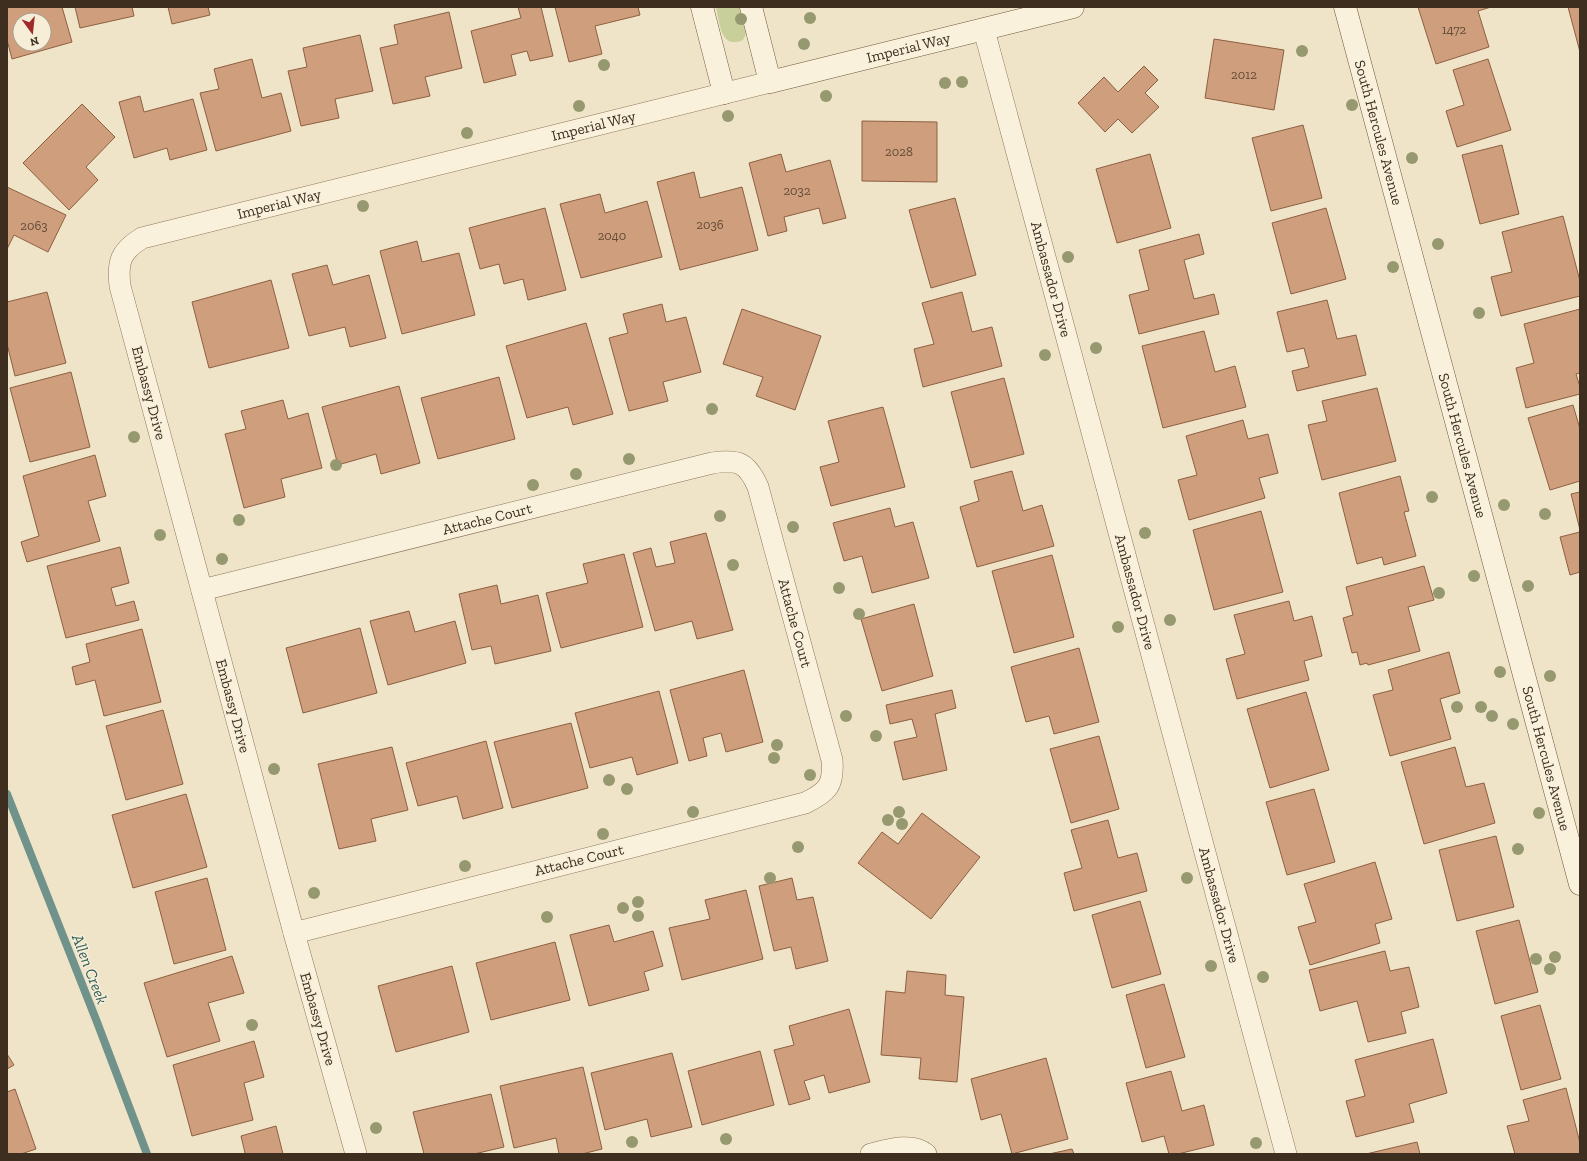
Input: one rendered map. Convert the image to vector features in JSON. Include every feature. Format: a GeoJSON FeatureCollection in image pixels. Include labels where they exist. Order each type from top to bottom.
{"type":"FeatureCollection","features":[{"type":"Feature","properties":{"kind":"street"},"geometry":{"type":"LineString","coordinates":[[702,7],[724,93]]}},
{"type":"Feature","properties":{"kind":"street"},"geometry":{"type":"LineString","coordinates":[[751,7],[770,82]]}},
{"type":"Feature","properties":{"kind":"street","name":"Imperial Way"},"geometry":{"type":"LineString","coordinates":[[122,257],[129,246],[142,238],[1073,7]]}},
{"type":"Feature","properties":{"kind":"street","name":"South Hercules Avenue"},"geometry":{"type":"LineString","coordinates":[[1345,7],[1580,884]]}},
{"type":"Feature","properties":{"kind":"street","name":"Ambassador Drive"},"geometry":{"type":"LineString","coordinates":[[984,30],[1286,1154]]}},
{"type":"Feature","properties":{"kind":"street","name":"Embassy Drive"},"geometry":{"type":"LineString","coordinates":[[122,257],[118,271],[120,286],[294,932],[356,1154]]}},
{"type":"Feature","properties":{"kind":"street","name":"Attache Court"},"geometry":{"type":"LineString","coordinates":[[202,590],[712,463],[726,461],[741,463],[752,473],[758,487],[832,760],[833,775],[828,788],[817,797],[805,803],[294,932]]}},
{"type":"Feature","properties":{"kind":"street"},"geometry":{"type":"LineString","coordinates":[[871,1154],[905,1147],[923,1151],[926,1154]]}},
{"type":"Feature","properties":{"kind":"green space"},"geometry":{"type":"Polygon","coordinates":[[[716,7],[742,7],[746,28],[743,40],[735,42],[725,38],[720,27],[716,7]]]}},
{"type":"Feature","properties":{"kind":"building"},"geometry":{"type":"Polygon","coordinates":[[[7,7],[62,7],[72,42],[52,48],[52,12],[12,12],[12,52],[37,52],[12,59],[7,40],[7,7]]]}},
{"type":"Feature","properties":{"kind":"building"},"geometry":{"type":"Polygon","coordinates":[[[75,7],[132,7],[134,16],[80,28],[75,7]]]}},
{"type":"Feature","properties":{"kind":"building"},"geometry":{"type":"Polygon","coordinates":[[[168,7],[208,7],[210,15],[172,24],[168,7]]]}},
{"type":"Feature","properties":{"kind":"building"},"geometry":{"type":"Polygon","coordinates":[[[518,7],[541,7],[553,56],[530,61],[527,51],[511,55],[516,75],[484,83],[471,31],[521,18],[518,7]]]}},
{"type":"Feature","properties":{"kind":"building"},"geometry":{"type":"Polygon","coordinates":[[[555,7],[638,7],[640,15],[595,26],[602,54],[569,62],[555,7]]]}},
{"type":"Feature","properties":{"kind":"building"},"geometry":{"type":"Polygon","coordinates":[[[1418,7],[1491,7],[1478,11],[1489,47],[1436,64],[1418,7]]]}},
{"type":"Feature","properties":{"kind":"building"},"geometry":{"type":"Polygon","coordinates":[[[1568,7],[1580,7],[1580,52],[1568,7]]]}},
{"type":"Feature","properties":{"kind":"building"},"geometry":{"type":"Polygon","coordinates":[[[449,12],[462,68],[425,77],[430,96],[393,104],[380,48],[398,44],[394,25],[449,12]]]}},
{"type":"Feature","properties":{"kind":"building"},"geometry":{"type":"Polygon","coordinates":[[[360,35],[373,91],[335,99],[339,118],[301,126],[288,71],[307,67],[303,48],[360,35]]]}},
{"type":"Feature","properties":{"kind":"building"},"geometry":{"type":"Polygon","coordinates":[[[1214,39],[1284,50],[1274,110],[1205,98],[1214,39]]]}},
{"type":"Feature","properties":{"kind":"building"},"geometry":{"type":"Polygon","coordinates":[[[252,59],[262,98],[281,93],[291,131],[216,151],[200,93],[219,89],[214,69],[252,59]]]}},
{"type":"Feature","properties":{"kind":"building"},"geometry":{"type":"Polygon","coordinates":[[[1488,59],[1511,130],[1457,147],[1446,111],[1464,105],[1453,70],[1488,59]]]}},
{"type":"Feature","properties":{"kind":"building"},"geometry":{"type":"Polygon","coordinates":[[[1144,66],[1158,80],[1145,93],[1159,107],[1132,133],[1118,119],[1105,132],[1078,103],[1104,77],[1118,92],[1144,66]]]}},
{"type":"Feature","properties":{"kind":"building"},"geometry":{"type":"Polygon","coordinates":[[[140,96],[144,112],[193,99],[207,150],[170,160],[167,148],[134,158],[119,102],[140,96]]]}},
{"type":"Feature","properties":{"kind":"building"},"geometry":{"type":"Polygon","coordinates":[[[82,104],[115,137],[86,167],[98,180],[69,210],[23,163],[82,104]]]}},
{"type":"Feature","properties":{"kind":"building"},"geometry":{"type":"Polygon","coordinates":[[[862,121],[937,122],[937,182],[862,181],[862,121]]]}},
{"type":"Feature","properties":{"kind":"building"},"geometry":{"type":"Polygon","coordinates":[[[1303,125],[1322,198],[1271,211],[1252,138],[1303,125]]]}},
{"type":"Feature","properties":{"kind":"building"},"geometry":{"type":"Polygon","coordinates":[[[1502,145],[1519,214],[1480,224],[1462,155],[1502,145]]]}},
{"type":"Feature","properties":{"kind":"building"},"geometry":{"type":"Polygon","coordinates":[[[781,154],[786,172],[830,160],[846,218],[823,224],[819,208],[784,217],[787,231],[768,236],[749,163],[781,154]]]}},
{"type":"Feature","properties":{"kind":"building"},"geometry":{"type":"Polygon","coordinates":[[[1150,154],[1171,228],[1117,243],[1096,169],[1150,154]]]}},
{"type":"Feature","properties":{"kind":"building"},"geometry":{"type":"Polygon","coordinates":[[[694,172],[700,198],[742,187],[758,250],[680,270],[657,182],[694,172]]]}},
{"type":"Feature","properties":{"kind":"building"},"geometry":{"type":"Polygon","coordinates":[[[7,187],[66,215],[48,252],[14,235],[7,249],[7,187]]]}},
{"type":"Feature","properties":{"kind":"building"},"geometry":{"type":"Polygon","coordinates":[[[600,194],[605,213],[647,201],[662,257],[581,278],[560,204],[600,194]]]}},
{"type":"Feature","properties":{"kind":"building"},"geometry":{"type":"Polygon","coordinates":[[[955,198],[976,275],[931,288],[909,210],[955,198]]]}},
{"type":"Feature","properties":{"kind":"building"},"geometry":{"type":"Polygon","coordinates":[[[545,208],[566,290],[528,300],[523,279],[504,284],[499,264],[480,269],[469,228],[545,208]]]}},
{"type":"Feature","properties":{"kind":"building"},"geometry":{"type":"Polygon","coordinates":[[[1326,208],[1346,279],[1291,294],[1272,223],[1326,208]]]}},
{"type":"Feature","properties":{"kind":"building"},"geometry":{"type":"Polygon","coordinates":[[[1563,216],[1580,281],[1580,296],[1501,316],[1491,277],[1512,272],[1502,232],[1563,216]]]}},
{"type":"Feature","properties":{"kind":"building"},"geometry":{"type":"Polygon","coordinates":[[[1199,234],[1204,254],[1184,260],[1194,299],[1214,294],[1219,314],[1139,334],[1129,295],[1149,290],[1139,250],[1199,234]]]}},
{"type":"Feature","properties":{"kind":"building"},"geometry":{"type":"Polygon","coordinates":[[[417,241],[422,262],[459,253],[475,315],[402,334],[380,251],[417,241]]]}},
{"type":"Feature","properties":{"kind":"building"},"geometry":{"type":"Polygon","coordinates":[[[327,265],[333,285],[369,275],[386,338],[350,347],[345,327],[309,336],[292,274],[327,265]]]}},
{"type":"Feature","properties":{"kind":"building"},"geometry":{"type":"Polygon","coordinates":[[[271,280],[289,348],[209,368],[192,302],[271,280]]]}},
{"type":"Feature","properties":{"kind":"building"},"geometry":{"type":"Polygon","coordinates":[[[47,292],[66,363],[15,376],[7,344],[7,302],[47,292]]]}},
{"type":"Feature","properties":{"kind":"building"},"geometry":{"type":"Polygon","coordinates":[[[962,292],[972,332],[992,327],[1002,366],[923,387],[914,349],[934,344],[922,303],[962,292]]]}},
{"type":"Feature","properties":{"kind":"building"},"geometry":{"type":"Polygon","coordinates":[[[1327,300],[1337,339],[1356,335],[1366,375],[1297,391],[1292,371],[1309,367],[1304,348],[1287,352],[1277,312],[1327,300]]]}},
{"type":"Feature","properties":{"kind":"building"},"geometry":{"type":"Polygon","coordinates":[[[662,304],[666,322],[686,317],[701,372],[663,382],[668,401],[629,411],[609,338],[628,333],[623,314],[662,304]]]}},
{"type":"Feature","properties":{"kind":"building"},"geometry":{"type":"Polygon","coordinates":[[[742,309],[821,336],[795,410],[756,396],[763,377],[723,364],[742,309]]]}},
{"type":"Feature","properties":{"kind":"building"},"geometry":{"type":"Polygon","coordinates":[[[1580,309],[1580,373],[1576,374],[1580,387],[1580,394],[1526,408],[1516,368],[1534,363],[1524,324],[1580,309]]]}},
{"type":"Feature","properties":{"kind":"building"},"geometry":{"type":"Polygon","coordinates":[[[586,323],[613,414],[573,425],[568,407],[527,418],[506,346],[586,323]]]}},
{"type":"Feature","properties":{"kind":"building"},"geometry":{"type":"Polygon","coordinates":[[[1204,331],[1215,372],[1235,366],[1246,407],[1163,428],[1142,346],[1204,331]]]}},
{"type":"Feature","properties":{"kind":"building"},"geometry":{"type":"Polygon","coordinates":[[[71,372],[90,447],[30,462],[10,388],[71,372]]]}},
{"type":"Feature","properties":{"kind":"building"},"geometry":{"type":"Polygon","coordinates":[[[499,377],[515,439],[438,459],[421,398],[499,377]]]}},
{"type":"Feature","properties":{"kind":"building"},"geometry":{"type":"Polygon","coordinates":[[[1004,378],[1024,454],[971,468],[951,392],[1004,378]]]}},
{"type":"Feature","properties":{"kind":"building"},"geometry":{"type":"Polygon","coordinates":[[[399,386],[420,463],[381,474],[376,454],[338,465],[322,407],[399,386]]]}},
{"type":"Feature","properties":{"kind":"building"},"geometry":{"type":"Polygon","coordinates":[[[1377,388],[1396,461],[1322,480],[1308,425],[1327,421],[1322,401],[1377,388]]]}},
{"type":"Feature","properties":{"kind":"building"},"geometry":{"type":"Polygon","coordinates":[[[283,400],[288,419],[308,413],[322,468],[281,479],[285,497],[244,508],[225,434],[246,429],[241,411],[283,400]]]}},
{"type":"Feature","properties":{"kind":"building"},"geometry":{"type":"Polygon","coordinates":[[[1573,405],[1580,429],[1580,481],[1550,490],[1528,418],[1573,405]]]}},
{"type":"Feature","properties":{"kind":"building"},"geometry":{"type":"Polygon","coordinates":[[[883,407],[905,487],[831,506],[820,467],[839,462],[828,421],[883,407]]]}},
{"type":"Feature","properties":{"kind":"building"},"geometry":{"type":"Polygon","coordinates":[[[1243,420],[1248,439],[1268,434],[1278,473],[1259,478],[1265,498],[1189,520],[1178,480],[1197,475],[1186,436],[1243,420]]]}},
{"type":"Feature","properties":{"kind":"building"},"geometry":{"type":"Polygon","coordinates":[[[95,455],[106,496],[88,501],[100,541],[27,562],[21,542],[39,536],[23,476],[95,455]]]}},
{"type":"Feature","properties":{"kind":"building"},"geometry":{"type":"Polygon","coordinates":[[[1012,471],[1023,511],[1042,505],[1054,546],[977,567],[960,507],[979,501],[974,481],[1012,471]]]}},
{"type":"Feature","properties":{"kind":"building"},"geometry":{"type":"Polygon","coordinates":[[[1400,476],[1409,511],[1404,512],[1416,556],[1384,565],[1382,557],[1357,564],[1339,493],[1400,476]]]}},
{"type":"Feature","properties":{"kind":"building"},"geometry":{"type":"Polygon","coordinates":[[[1580,492],[1580,530],[1571,494],[1580,492]]]}},
{"type":"Feature","properties":{"kind":"building"},"geometry":{"type":"Polygon","coordinates":[[[890,508],[895,527],[913,522],[929,578],[872,593],[862,556],[844,561],[833,523],[890,508]]]}},
{"type":"Feature","properties":{"kind":"building"},"geometry":{"type":"Polygon","coordinates":[[[1261,511],[1283,592],[1214,610],[1193,530],[1261,511]]]}},
{"type":"Feature","properties":{"kind":"building"},"geometry":{"type":"Polygon","coordinates":[[[1580,532],[1580,572],[1570,575],[1560,537],[1580,532]]]}},
{"type":"Feature","properties":{"kind":"building"},"geometry":{"type":"Polygon","coordinates":[[[706,533],[733,630],[697,639],[692,621],[655,631],[633,553],[651,548],[656,567],[675,563],[670,542],[706,533]]]}},
{"type":"Feature","properties":{"kind":"building"},"geometry":{"type":"Polygon","coordinates":[[[120,547],[129,583],[111,588],[116,606],[134,601],[139,620],[66,638],[47,566],[120,547]]]}},
{"type":"Feature","properties":{"kind":"building"},"geometry":{"type":"Polygon","coordinates":[[[624,554],[643,627],[561,648],[546,593],[588,583],[583,564],[624,554]]]}},
{"type":"Feature","properties":{"kind":"building"},"geometry":{"type":"Polygon","coordinates":[[[1052,555],[1074,637],[1014,653],[992,571],[1052,555]]]}},
{"type":"Feature","properties":{"kind":"building"},"geometry":{"type":"Polygon","coordinates":[[[1424,566],[1434,600],[1408,607],[1420,651],[1368,665],[1367,663],[1360,665],[1357,652],[1352,653],[1343,618],[1353,615],[1346,587],[1424,566]]]}},
{"type":"Feature","properties":{"kind":"building"},"geometry":{"type":"Polygon","coordinates":[[[497,585],[501,604],[538,595],[551,651],[495,664],[491,646],[472,650],[459,594],[497,585]]]}},
{"type":"Feature","properties":{"kind":"building"},"geometry":{"type":"Polygon","coordinates":[[[1289,601],[1294,621],[1312,616],[1322,656],[1304,661],[1309,680],[1237,699],[1226,659],[1245,654],[1234,615],[1289,601]]]}},
{"type":"Feature","properties":{"kind":"building"},"geometry":{"type":"Polygon","coordinates":[[[914,604],[933,676],[882,691],[861,619],[914,604]]]}},
{"type":"Feature","properties":{"kind":"building"},"geometry":{"type":"Polygon","coordinates":[[[409,611],[415,632],[455,621],[466,663],[388,685],[370,621],[409,611]]]}},
{"type":"Feature","properties":{"kind":"building"},"geometry":{"type":"Polygon","coordinates":[[[360,628],[377,693],[303,713],[286,648],[360,628]]]}},
{"type":"Feature","properties":{"kind":"building"},"geometry":{"type":"Polygon","coordinates":[[[142,629],[161,702],[104,716],[95,680],[76,685],[72,667],[90,662],[86,644],[142,629]]]}},
{"type":"Feature","properties":{"kind":"building"},"geometry":{"type":"Polygon","coordinates":[[[1079,648],[1099,722],[1054,734],[1049,716],[1026,722],[1011,667],[1079,648]]]}},
{"type":"Feature","properties":{"kind":"building"},"geometry":{"type":"Polygon","coordinates":[[[1449,652],[1460,693],[1440,699],[1451,739],[1390,756],[1373,695],[1393,690],[1388,670],[1449,652]]]}},
{"type":"Feature","properties":{"kind":"building"},"geometry":{"type":"Polygon","coordinates":[[[744,670],[763,742],[726,752],[721,733],[703,738],[707,756],[689,761],[670,690],[744,670]]]}},
{"type":"Feature","properties":{"kind":"building"},"geometry":{"type":"Polygon","coordinates":[[[952,690],[956,708],[935,714],[947,770],[903,780],[894,742],[917,737],[912,719],[890,724],[886,705],[952,690]]]}},
{"type":"Feature","properties":{"kind":"building"},"geometry":{"type":"Polygon","coordinates":[[[659,691],[678,763],[637,775],[632,757],[590,768],[575,713],[659,691]]]}},
{"type":"Feature","properties":{"kind":"building"},"geometry":{"type":"Polygon","coordinates":[[[1306,692],[1329,770],[1270,788],[1247,709],[1306,692]]]}},
{"type":"Feature","properties":{"kind":"building"},"geometry":{"type":"Polygon","coordinates":[[[163,710],[183,784],[126,800],[106,726],[163,710]]]}},
{"type":"Feature","properties":{"kind":"building"},"geometry":{"type":"Polygon","coordinates":[[[571,723],[588,788],[512,808],[494,742],[571,723]]]}},
{"type":"Feature","properties":{"kind":"building"},"geometry":{"type":"Polygon","coordinates":[[[1099,736],[1119,809],[1071,823],[1050,749],[1099,736]]]}},
{"type":"Feature","properties":{"kind":"building"},"geometry":{"type":"Polygon","coordinates":[[[486,741],[503,808],[463,819],[457,796],[418,806],[406,763],[486,741]]]}},
{"type":"Feature","properties":{"kind":"building"},"geometry":{"type":"Polygon","coordinates":[[[392,747],[408,810],[371,819],[376,841],[339,849],[318,764],[392,747]]]}},
{"type":"Feature","properties":{"kind":"building"},"geometry":{"type":"Polygon","coordinates":[[[1455,747],[1466,787],[1484,783],[1495,823],[1424,844],[1401,762],[1455,747]]]}},
{"type":"Feature","properties":{"kind":"building"},"geometry":{"type":"Polygon","coordinates":[[[1314,789],[1335,862],[1287,875],[1266,802],[1314,789]]]}},
{"type":"Feature","properties":{"kind":"building"},"geometry":{"type":"Polygon","coordinates":[[[186,794],[207,867],[133,888],[112,815],[186,794]]]}},
{"type":"Feature","properties":{"kind":"building"},"geometry":{"type":"Polygon","coordinates":[[[922,813],[980,857],[931,919],[858,863],[882,832],[898,844],[922,813]]]}},
{"type":"Feature","properties":{"kind":"building"},"geometry":{"type":"Polygon","coordinates":[[[1108,820],[1118,858],[1137,853],[1147,891],[1074,911],[1064,873],[1082,868],[1071,830],[1108,820]]]}},
{"type":"Feature","properties":{"kind":"building"},"geometry":{"type":"Polygon","coordinates":[[[1496,836],[1514,907],[1457,921],[1439,850],[1496,836]]]}},
{"type":"Feature","properties":{"kind":"building"},"geometry":{"type":"Polygon","coordinates":[[[1375,862],[1392,919],[1375,924],[1380,943],[1310,965],[1298,927],[1316,922],[1304,884],[1375,862]]]}},
{"type":"Feature","properties":{"kind":"building"},"geometry":{"type":"Polygon","coordinates":[[[207,878],[226,950],[174,964],[155,892],[207,878]]]}},
{"type":"Feature","properties":{"kind":"building"},"geometry":{"type":"Polygon","coordinates":[[[792,878],[797,900],[813,897],[828,961],[796,969],[791,947],[774,951],[759,886],[792,878]]]}},
{"type":"Feature","properties":{"kind":"building"},"geometry":{"type":"Polygon","coordinates":[[[746,890],[763,959],[682,980],[669,928],[710,919],[705,900],[746,890]]]}},
{"type":"Feature","properties":{"kind":"building"},"geometry":{"type":"Polygon","coordinates":[[[1140,901],[1161,974],[1112,988],[1092,915],[1140,901]]]}},
{"type":"Feature","properties":{"kind":"building"},"geometry":{"type":"Polygon","coordinates":[[[1519,920],[1538,992],[1495,1004],[1476,931],[1519,920]]]}},
{"type":"Feature","properties":{"kind":"building"},"geometry":{"type":"Polygon","coordinates":[[[609,925],[614,942],[653,931],[663,966],[644,972],[649,990],[589,1006],[570,935],[609,925]]]}},
{"type":"Feature","properties":{"kind":"building"},"geometry":{"type":"Polygon","coordinates":[[[555,942],[570,1000],[491,1020],[476,963],[555,942]]]}},
{"type":"Feature","properties":{"kind":"building"},"geometry":{"type":"Polygon","coordinates":[[[1385,951],[1390,971],[1409,967],[1419,1007],[1401,1012],[1406,1033],[1368,1042],[1357,1001],[1320,1011],[1309,970],[1385,951]]]}},
{"type":"Feature","properties":{"kind":"building"},"geometry":{"type":"Polygon","coordinates":[[[232,956],[244,993],[208,1003],[220,1041],[167,1057],[144,983],[232,956]]]}},
{"type":"Feature","properties":{"kind":"building"},"geometry":{"type":"Polygon","coordinates":[[[452,966],[469,1032],[396,1052],[378,986],[452,966]]]}},
{"type":"Feature","properties":{"kind":"building"},"geometry":{"type":"Polygon","coordinates":[[[907,971],[946,975],[945,995],[964,997],[957,1082],[919,1079],[921,1058],[881,1055],[886,991],[905,993],[907,971]]]}},
{"type":"Feature","properties":{"kind":"building"},"geometry":{"type":"Polygon","coordinates":[[[1164,984],[1185,1057],[1146,1068],[1126,995],[1164,984]]]}},
{"type":"Feature","properties":{"kind":"building"},"geometry":{"type":"Polygon","coordinates":[[[1540,1005],[1561,1079],[1521,1090],[1501,1016],[1540,1005]]]}},
{"type":"Feature","properties":{"kind":"building"},"geometry":{"type":"Polygon","coordinates":[[[849,1009],[870,1082],[829,1093],[824,1075],[804,1081],[810,1099],[789,1105],[774,1050],[794,1045],[789,1026],[849,1009]]]}},
{"type":"Feature","properties":{"kind":"building"},"geometry":{"type":"Polygon","coordinates":[[[1433,1039],[1447,1093],[1409,1104],[1414,1122],[1356,1137],[1346,1101],[1365,1096],[1355,1060],[1433,1039]]]}},
{"type":"Feature","properties":{"kind":"building"},"geometry":{"type":"Polygon","coordinates":[[[254,1041],[264,1077],[244,1083],[253,1120],[192,1136],[173,1065],[254,1041]]]}},
{"type":"Feature","properties":{"kind":"building"},"geometry":{"type":"Polygon","coordinates":[[[760,1051],[774,1105],[702,1125],[688,1071],[760,1051]]]}},
{"type":"Feature","properties":{"kind":"building"},"geometry":{"type":"Polygon","coordinates":[[[672,1053],[692,1127],[651,1137],[647,1119],[605,1130],[591,1073],[672,1053]]]}},
{"type":"Feature","properties":{"kind":"building"},"geometry":{"type":"Polygon","coordinates":[[[7,1054],[14,1065],[7,1069],[7,1054]]]}},
{"type":"Feature","properties":{"kind":"building"},"geometry":{"type":"Polygon","coordinates":[[[1046,1058],[1068,1139],[1012,1154],[1001,1114],[981,1120],[971,1079],[1046,1058]]]}},
{"type":"Feature","properties":{"kind":"building"},"geometry":{"type":"Polygon","coordinates":[[[583,1067],[602,1149],[582,1154],[559,1154],[556,1138],[514,1148],[500,1086],[583,1067]]]}},
{"type":"Feature","properties":{"kind":"building"},"geometry":{"type":"Polygon","coordinates":[[[1171,1071],[1182,1111],[1204,1105],[1214,1145],[1178,1154],[1169,1154],[1164,1136],[1142,1142],[1126,1083],[1171,1071]]]}},
{"type":"Feature","properties":{"kind":"building"},"geometry":{"type":"Polygon","coordinates":[[[1566,1088],[1580,1143],[1580,1154],[1515,1154],[1507,1126],[1529,1121],[1523,1100],[1566,1088]]]}},
{"type":"Feature","properties":{"kind":"building"},"geometry":{"type":"Polygon","coordinates":[[[15,1089],[36,1149],[21,1154],[7,1154],[7,1092],[15,1089]]]}},
{"type":"Feature","properties":{"kind":"building"},"geometry":{"type":"Polygon","coordinates":[[[491,1094],[504,1147],[474,1154],[424,1154],[413,1112],[491,1094]]]}},
{"type":"Feature","properties":{"kind":"building"},"geometry":{"type":"Polygon","coordinates":[[[276,1126],[283,1154],[243,1154],[245,1153],[241,1136],[276,1126]]]}},
{"type":"Feature","properties":{"kind":"building"},"geometry":{"type":"Polygon","coordinates":[[[1417,1142],[1420,1154],[1366,1154],[1417,1142]]]}},
{"type":"Feature","properties":{"kind":"building"},"geometry":{"type":"Polygon","coordinates":[[[1072,1149],[1074,1154],[1049,1154],[1072,1149]]]}},
{"type":"Feature","properties":{"kind":"waterway","name":"Allen Creek"},"geometry":{"type":"LineString","coordinates":[[7,794],[97,1022],[147,1154]]}}]}
